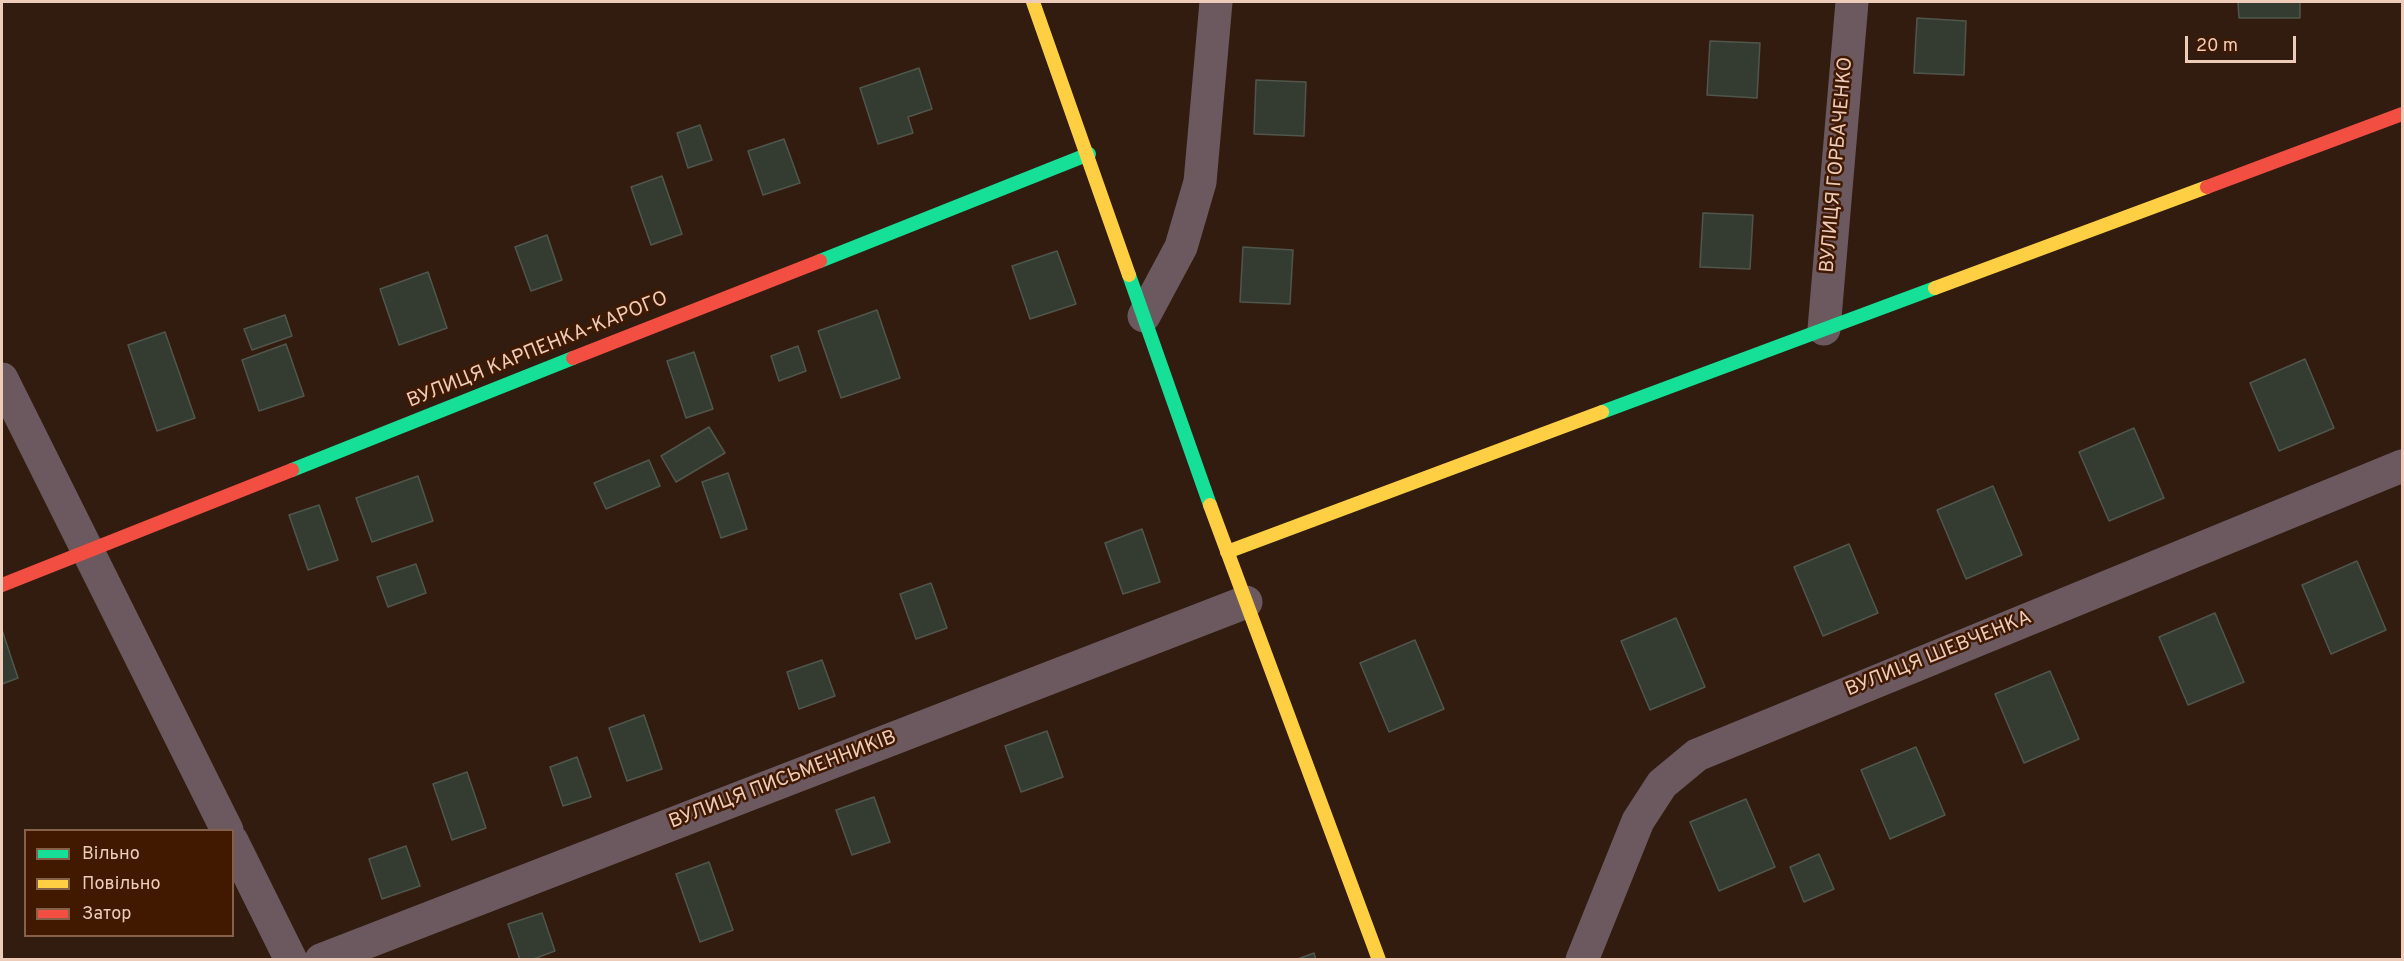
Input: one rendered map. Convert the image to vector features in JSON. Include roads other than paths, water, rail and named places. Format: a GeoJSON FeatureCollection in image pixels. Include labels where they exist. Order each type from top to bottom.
{"type":"FeatureCollection","features":[{"type":"Feature","properties":{"kind":"street"},"geometry":{"type":"LineString","coordinates":[[1033,2],[1089,154],[1227,552],[1379,960]]}},
{"type":"Feature","properties":{"kind":"street"},"geometry":{"type":"LineString","coordinates":[[1144,316],[1180,247],[1200,182],[1216,2]]}},
{"type":"Feature","properties":{"kind":"street","name":"ВУЛИЦЯ ГОРБАЧЕНКО"},"geometry":{"type":"LineString","coordinates":[[1824,329],[1852,2]]}},
{"type":"Feature","properties":{"kind":"street"},"geometry":{"type":"LineString","coordinates":[[1227,552],[2403,114]]}},
{"type":"Feature","properties":{"kind":"street","name":"ВУЛИЦЯ КАРПЕНКА-КАРОГО"},"geometry":{"type":"LineString","coordinates":[[2,585],[1089,154]]}},
{"type":"Feature","properties":{"kind":"street"},"geometry":{"type":"LineString","coordinates":[[2,379],[226,829]]}},
{"type":"Feature","properties":{"kind":"street","name":"ВУЛИЦЯ ШЕВЧЕНКА"},"geometry":{"type":"LineString","coordinates":[[1582,960],[1638,821],[1662,784],[1697,754],[2403,466]]}},
{"type":"Feature","properties":{"kind":"street","name":"ВУЛИЦЯ ПИСЬМЕННИКІВ"},"geometry":{"type":"LineString","coordinates":[[321,960],[1246,602]]}},
{"type":"Feature","properties":{"kind":"street"},"geometry":{"type":"LineString","coordinates":[[234,845],[291,960]]}}]}
